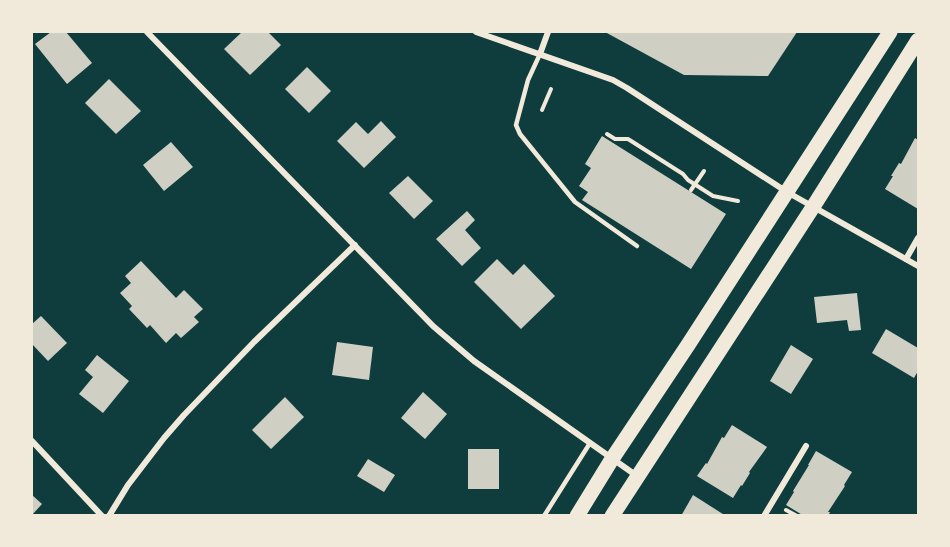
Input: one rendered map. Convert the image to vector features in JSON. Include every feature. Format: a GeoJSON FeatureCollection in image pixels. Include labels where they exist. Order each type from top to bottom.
{"type":"FeatureCollection","features":[{"type":"Feature","properties":{"kind":"main road"},"geometry":{"type":"LineString","coordinates":[[577,516],[890,32]]}},
{"type":"Feature","properties":{"kind":"main road"},"geometry":{"type":"LineString","coordinates":[[612,516],[813,207],[918,40]]}},
{"type":"Feature","properties":{"kind":"street"},"geometry":{"type":"LineString","coordinates":[[147,32],[433,326],[474,361],[637,476]]}},
{"type":"Feature","properties":{"kind":"street"},"geometry":{"type":"LineString","coordinates":[[476,32],[613,80],[787,192],[918,266]]}},
{"type":"Feature","properties":{"kind":"street"},"geometry":{"type":"LineString","coordinates":[[540,54],[548,32]]}},
{"type":"Feature","properties":{"kind":"street"},"geometry":{"type":"LineString","coordinates":[[906,259],[918,238]]}},
{"type":"Feature","properties":{"kind":"street"},"geometry":{"type":"LineString","coordinates":[[109,516],[134,477],[184,415],[254,342],[355,245]]}},
{"type":"Feature","properties":{"kind":"street"},"geometry":{"type":"LineString","coordinates":[[32,441],[102,516]]}},
{"type":"Feature","properties":{"kind":"street"},"geometry":{"type":"LineString","coordinates":[[764,516],[806,446]]}},
{"type":"Feature","properties":{"kind":"lane"},"geometry":{"type":"LineString","coordinates":[[540,54],[528,80],[516,125],[520,134],[575,201],[637,246]]}},
{"type":"Feature","properties":{"kind":"lane"},"geometry":{"type":"LineString","coordinates":[[544,516],[590,443]]}},
{"type":"Feature","properties":{"kind":"path"},"geometry":{"type":"LineString","coordinates":[[542,110],[551,88]]}},
{"type":"Feature","properties":{"kind":"path"},"geometry":{"type":"LineString","coordinates":[[607,134],[615,139],[628,139],[713,196],[738,201]]}},
{"type":"Feature","properties":{"kind":"path"},"geometry":{"type":"LineString","coordinates":[[692,190],[704,171]]}},
{"type":"Feature","properties":{"kind":"path"},"geometry":{"type":"LineString","coordinates":[[786,510],[797,516]]}},
{"type":"Feature","properties":{"kind":"building"},"geometry":{"type":"Polygon","coordinates":[[[51,32],[66,32],[92,63],[67,84],[35,44],[51,32]]]}},
{"type":"Feature","properties":{"kind":"building"},"geometry":{"type":"Polygon","coordinates":[[[242,32],[268,32],[281,45],[250,75],[224,49],[242,32]]]}},
{"type":"Feature","properties":{"kind":"building"},"geometry":{"type":"Polygon","coordinates":[[[605,32],[797,32],[768,76],[684,75],[605,32]]]}},
{"type":"Feature","properties":{"kind":"building"},"geometry":{"type":"Polygon","coordinates":[[[307,67],[331,91],[309,113],[285,89],[307,67]]]}},
{"type":"Feature","properties":{"kind":"building"},"geometry":{"type":"Polygon","coordinates":[[[109,79],[141,111],[116,134],[85,103],[109,79]]]}},
{"type":"Feature","properties":{"kind":"building"},"geometry":{"type":"Polygon","coordinates":[[[381,121],[396,137],[364,168],[337,141],[356,122],[368,134],[381,121]]]}},
{"type":"Feature","properties":{"kind":"building"},"geometry":{"type":"Polygon","coordinates":[[[602,136],[726,214],[691,269],[582,200],[588,192],[579,186],[591,168],[585,164],[602,136]]]}},
{"type":"Feature","properties":{"kind":"building"},"geometry":{"type":"Polygon","coordinates":[[[915,138],[918,140],[918,209],[885,189],[915,138]]]}},
{"type":"Feature","properties":{"kind":"building"},"geometry":{"type":"Polygon","coordinates":[[[171,142],[193,167],[164,191],[143,165],[171,142]]]}},
{"type":"Feature","properties":{"kind":"building"},"geometry":{"type":"Polygon","coordinates":[[[408,176],[433,201],[414,219],[389,193],[408,176]]]}},
{"type":"Feature","properties":{"kind":"building"},"geometry":{"type":"Polygon","coordinates":[[[467,211],[475,220],[465,230],[481,248],[462,266],[436,239],[467,211]]]}},
{"type":"Feature","properties":{"kind":"building"},"geometry":{"type":"Polygon","coordinates":[[[497,259],[513,275],[524,264],[555,296],[521,329],[474,282],[497,259]]]}},
{"type":"Feature","properties":{"kind":"building"},"geometry":{"type":"Polygon","coordinates":[[[141,261],[176,298],[184,290],[203,309],[194,317],[199,322],[181,338],[176,333],[166,343],[150,325],[147,328],[129,309],[132,306],[120,293],[131,283],[125,276],[141,261]]]}},
{"type":"Feature","properties":{"kind":"building"},"geometry":{"type":"Polygon","coordinates":[[[857,293],[861,330],[849,331],[847,320],[817,323],[814,297],[857,293]]]}},
{"type":"Feature","properties":{"kind":"building"},"geometry":{"type":"Polygon","coordinates":[[[41,316],[67,343],[48,361],[32,344],[32,324],[41,316]]]}},
{"type":"Feature","properties":{"kind":"building"},"geometry":{"type":"Polygon","coordinates":[[[886,329],[918,348],[918,371],[914,378],[872,353],[886,329]]]}},
{"type":"Feature","properties":{"kind":"building"},"geometry":{"type":"Polygon","coordinates":[[[337,342],[373,347],[369,380],[332,375],[337,342]]]}},
{"type":"Feature","properties":{"kind":"building"},"geometry":{"type":"Polygon","coordinates":[[[791,345],[813,359],[791,394],[770,381],[791,345]]]}},
{"type":"Feature","properties":{"kind":"building"},"geometry":{"type":"Polygon","coordinates":[[[97,355],[129,381],[103,413],[79,394],[93,377],[85,370],[97,355]]]}},
{"type":"Feature","properties":{"kind":"building"},"geometry":{"type":"Polygon","coordinates":[[[423,392],[447,414],[425,439],[401,418],[423,392]]]}},
{"type":"Feature","properties":{"kind":"building"},"geometry":{"type":"Polygon","coordinates":[[[285,397],[304,417],[271,449],[252,430],[285,397]]]}},
{"type":"Feature","properties":{"kind":"building"},"geometry":{"type":"Polygon","coordinates":[[[732,425],[767,447],[733,498],[697,476],[732,425]]]}},
{"type":"Feature","properties":{"kind":"building"},"geometry":{"type":"Polygon","coordinates":[[[468,449],[499,449],[499,489],[468,489],[468,449]]]}},
{"type":"Feature","properties":{"kind":"building"},"geometry":{"type":"Polygon","coordinates":[[[816,451],[852,472],[828,512],[830,512],[828,516],[804,516],[786,505],[816,451]]]}},
{"type":"Feature","properties":{"kind":"building"},"geometry":{"type":"Polygon","coordinates":[[[368,459],[395,475],[384,492],[357,476],[368,459]]]}},
{"type":"Feature","properties":{"kind":"building"},"geometry":{"type":"Polygon","coordinates":[[[32,495],[42,504],[32,515],[32,495]]]}},
{"type":"Feature","properties":{"kind":"building"},"geometry":{"type":"Polygon","coordinates":[[[693,495],[726,516],[681,516],[693,495]]]}}]}
